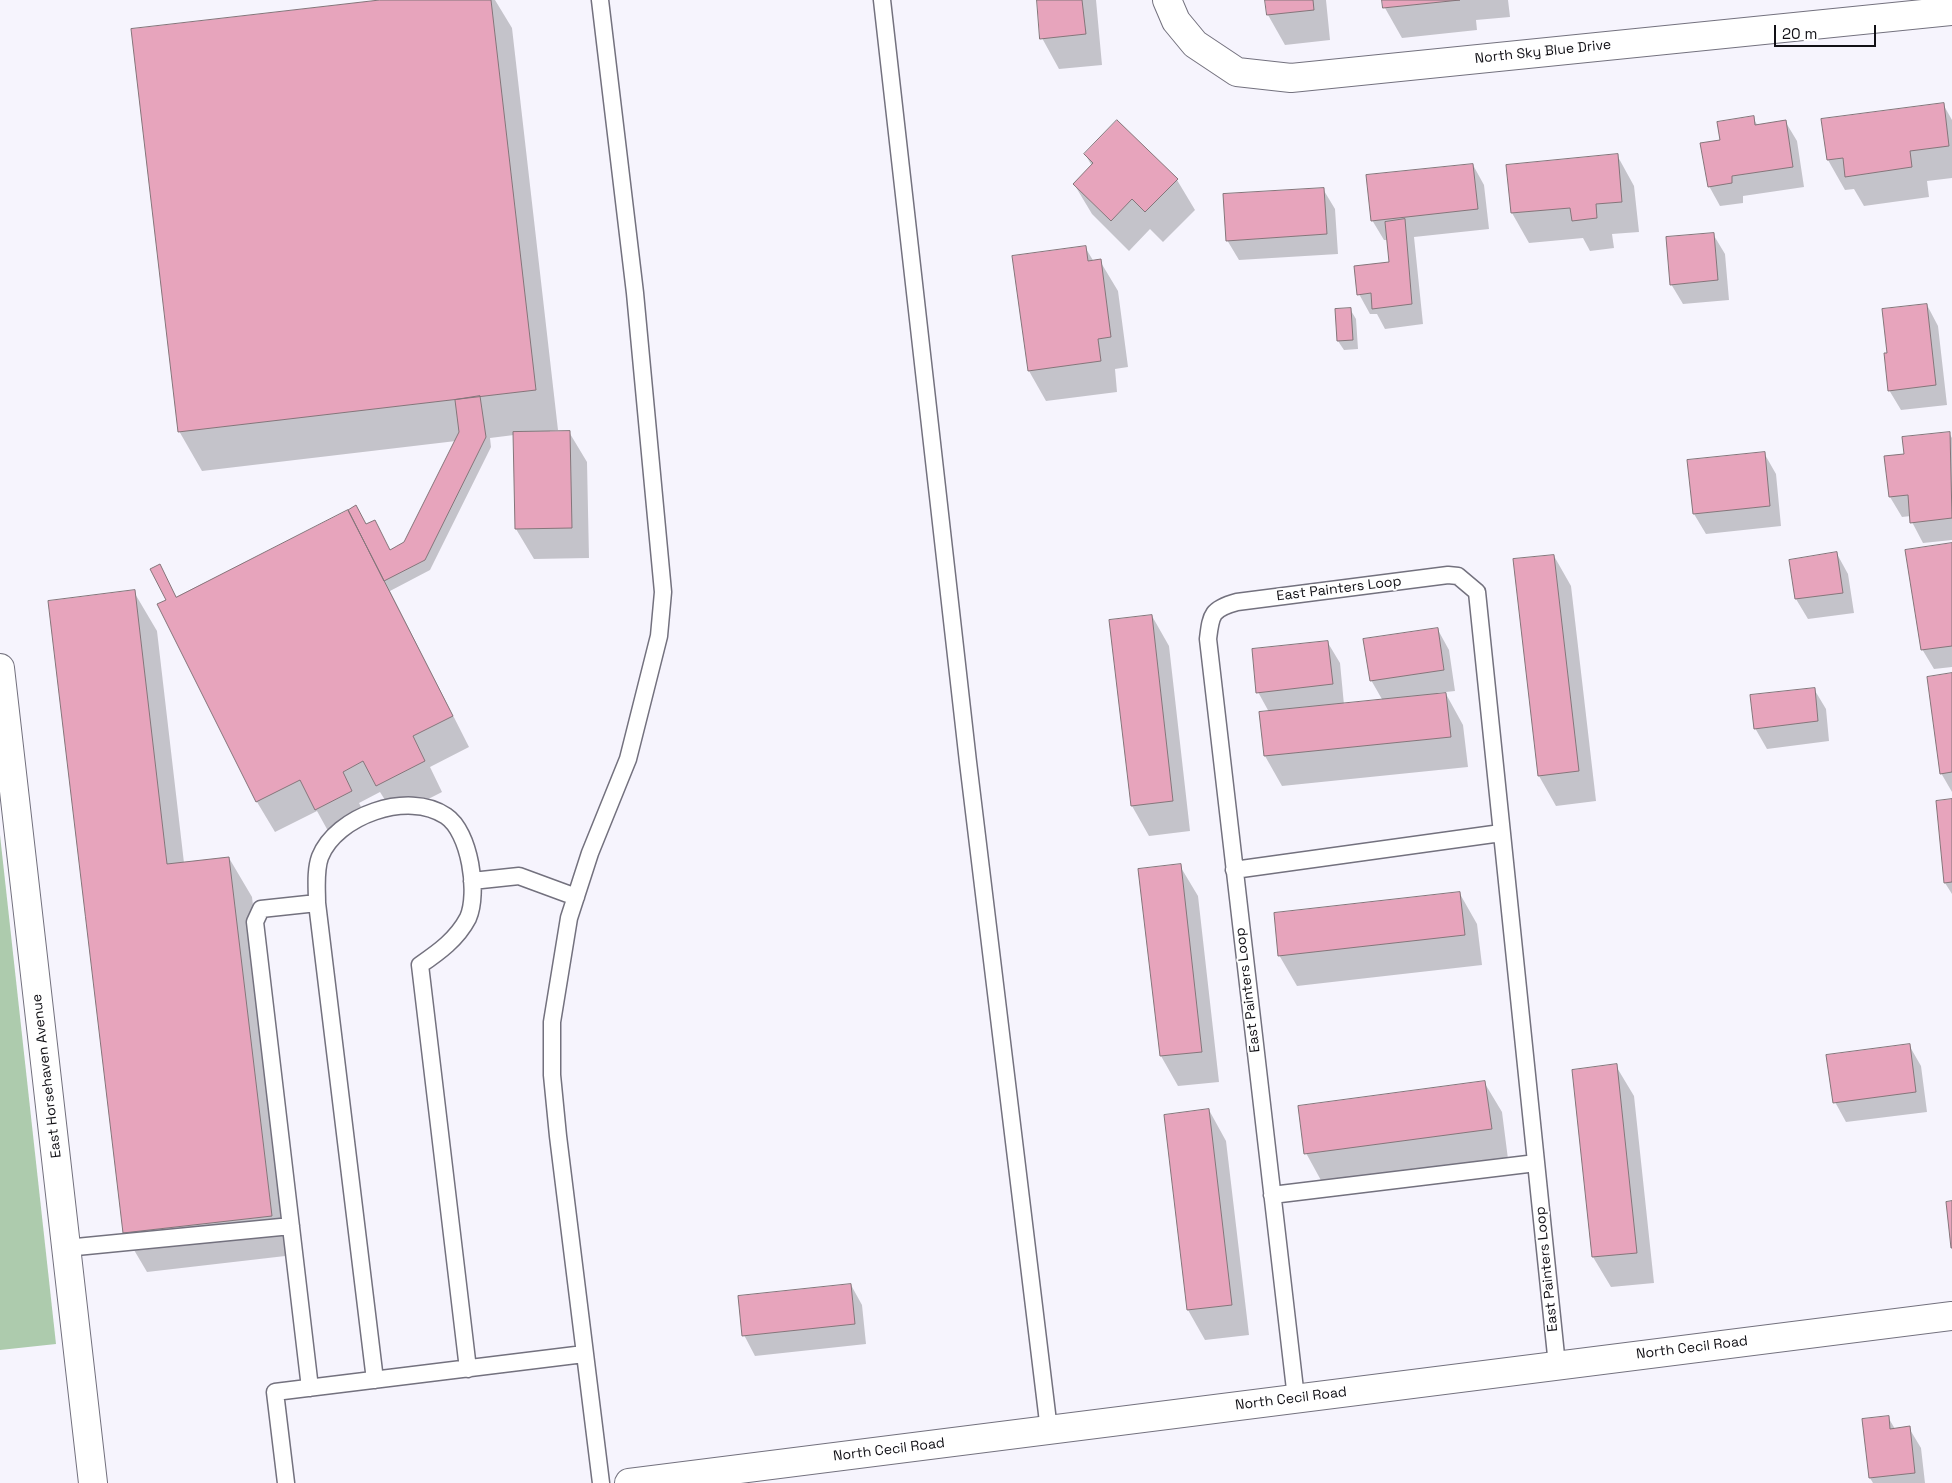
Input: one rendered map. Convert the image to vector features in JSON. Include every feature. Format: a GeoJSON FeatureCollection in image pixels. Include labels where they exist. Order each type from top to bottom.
{"type":"FeatureCollection","features":[{"type":"Feature","properties":{"kind":"street","name":"North Sky Blue Drive"},"geometry":{"type":"LineString","coordinates":[[1167,0],[1176,21],[1195,44],[1237,72],[1291,78],[1952,11]]}},
{"type":"Feature","properties":{"kind":"street","name":"East Horsehaven Avenue"},"geometry":{"type":"LineString","coordinates":[[0,668],[94,1483]]}},
{"type":"Feature","properties":{"kind":"street","name":"North Cecil Road"},"geometry":{"type":"LineString","coordinates":[[629,1483],[1952,1316]]}},
{"type":"Feature","properties":{"kind":"lane"},"geometry":{"type":"LineString","coordinates":[[600,0],[635,293],[663,592],[659,636],[628,759],[593,845],[569,918],[556,987],[552,1022],[552,1075],[601,1483]]}},
{"type":"Feature","properties":{"kind":"lane"},"geometry":{"type":"LineString","coordinates":[[882,0],[974,819],[1049,1430]]}},
{"type":"Feature","properties":{"kind":"lane","name":"East Painters Loop"},"geometry":{"type":"LineString","coordinates":[[1296,1398],[1208,639],[1211,615],[1221,606],[1236,602],[1448,575],[1458,576],[1477,592],[1557,1365]]}},
{"type":"Feature","properties":{"kind":"lane"},"geometry":{"type":"LineString","coordinates":[[375,1380],[317,903],[317,876],[320,858],[329,842],[369,812],[397,805],[420,805],[447,816],[462,834],[470,858],[472,881],[469,916],[456,936],[439,952],[420,965],[468,1369]]}},
{"type":"Feature","properties":{"kind":"lane"},"geometry":{"type":"LineString","coordinates":[[1234,870],[1501,833]]}},
{"type":"Feature","properties":{"kind":"lane"},"geometry":{"type":"LineString","coordinates":[[472,881],[518,876],[576,896]]}},
{"type":"Feature","properties":{"kind":"lane"},"geometry":{"type":"LineString","coordinates":[[310,1388],[255,922],[261,909],[317,903]]}},
{"type":"Feature","properties":{"kind":"lane"},"geometry":{"type":"LineString","coordinates":[[1272,1195],[1536,1163]]}},
{"type":"Feature","properties":{"kind":"lane"},"geometry":{"type":"LineString","coordinates":[[66,1248],[291,1226]]}},
{"type":"Feature","properties":{"kind":"lane"},"geometry":{"type":"LineString","coordinates":[[286,1483],[275,1392],[584,1354]]}},
{"type":"Feature","properties":{"kind":"green space"},"geometry":{"type":"Polygon","coordinates":[[[0,835],[56,1344],[0,1350],[0,835]]]}},
{"type":"Feature","properties":{"kind":"building"},"geometry":{"type":"Polygon","coordinates":[[[380,0],[491,0],[536,390],[178,432],[131,29],[380,0]]]}},
{"type":"Feature","properties":{"kind":"building"},"geometry":{"type":"Polygon","coordinates":[[[1037,0],[1082,0],[1086,34],[1040,39],[1037,0]]]}},
{"type":"Feature","properties":{"kind":"building"},"geometry":{"type":"Polygon","coordinates":[[[1265,0],[1313,0],[1314,10],[1267,15],[1265,0]]]}},
{"type":"Feature","properties":{"kind":"building"},"geometry":{"type":"Polygon","coordinates":[[[1382,0],[1460,0],[1383,8],[1382,0]]]}},
{"type":"Feature","properties":{"kind":"building"},"geometry":{"type":"Polygon","coordinates":[[[1944,103],[1949,146],[1910,151],[1912,167],[1845,177],[1843,158],[1827,160],[1821,119],[1944,103]]]}},
{"type":"Feature","properties":{"kind":"building"},"geometry":{"type":"Polygon","coordinates":[[[1754,116],[1755,125],[1786,120],[1793,167],[1732,176],[1732,183],[1708,187],[1700,143],[1720,140],[1717,122],[1754,116]]]}},
{"type":"Feature","properties":{"kind":"building"},"geometry":{"type":"Polygon","coordinates":[[[1117,120],[1178,179],[1145,212],[1132,199],[1111,221],[1073,184],[1093,163],[1084,154],[1117,120]]]}},
{"type":"Feature","properties":{"kind":"building"},"geometry":{"type":"Polygon","coordinates":[[[1618,154],[1622,202],[1596,204],[1597,218],[1572,221],[1570,208],[1511,213],[1506,165],[1618,154]]]}},
{"type":"Feature","properties":{"kind":"building"},"geometry":{"type":"Polygon","coordinates":[[[1473,164],[1478,209],[1371,221],[1366,175],[1473,164]]]}},
{"type":"Feature","properties":{"kind":"building"},"geometry":{"type":"Polygon","coordinates":[[[1324,188],[1327,234],[1226,241],[1223,194],[1324,188]]]}},
{"type":"Feature","properties":{"kind":"building"},"geometry":{"type":"Polygon","coordinates":[[[1405,219],[1412,304],[1372,309],[1371,293],[1357,295],[1354,266],[1389,262],[1385,222],[1405,219]]]}},
{"type":"Feature","properties":{"kind":"building"},"geometry":{"type":"Polygon","coordinates":[[[1714,233],[1718,280],[1670,285],[1666,237],[1714,233]]]}},
{"type":"Feature","properties":{"kind":"building"},"geometry":{"type":"Polygon","coordinates":[[[1086,246],[1088,261],[1101,259],[1111,337],[1098,339],[1101,361],[1028,371],[1012,256],[1086,246]]]}},
{"type":"Feature","properties":{"kind":"building"},"geometry":{"type":"Polygon","coordinates":[[[1927,304],[1936,385],[1888,391],[1884,353],[1887,353],[1882,309],[1927,304]]]}},
{"type":"Feature","properties":{"kind":"building"},"geometry":{"type":"Polygon","coordinates":[[[1351,308],[1353,340],[1337,341],[1335,309],[1351,308]]]}},
{"type":"Feature","properties":{"kind":"building"},"geometry":{"type":"Polygon","coordinates":[[[480,396],[486,437],[425,560],[384,581],[348,510],[356,505],[366,524],[375,520],[390,550],[404,542],[459,432],[455,400],[480,396]]]}},
{"type":"Feature","properties":{"kind":"building"},"geometry":{"type":"Polygon","coordinates":[[[570,431],[572,528],[515,529],[513,432],[570,431]]]}},
{"type":"Feature","properties":{"kind":"building"},"geometry":{"type":"Polygon","coordinates":[[[1950,432],[1952,518],[1910,523],[1908,495],[1889,497],[1884,456],[1904,454],[1902,437],[1950,432]]]}},
{"type":"Feature","properties":{"kind":"building"},"geometry":{"type":"Polygon","coordinates":[[[1765,452],[1770,506],[1693,514],[1687,460],[1765,452]]]}},
{"type":"Feature","properties":{"kind":"building"},"geometry":{"type":"Polygon","coordinates":[[[348,510],[453,716],[413,736],[425,761],[376,786],[363,761],[343,772],[352,791],[315,810],[300,780],[256,802],[157,604],[166,600],[150,569],[160,564],[176,597],[348,510]]]}},
{"type":"Feature","properties":{"kind":"building"},"geometry":{"type":"Polygon","coordinates":[[[1952,543],[1952,646],[1921,650],[1905,550],[1952,543]]]}},
{"type":"Feature","properties":{"kind":"building"},"geometry":{"type":"Polygon","coordinates":[[[1837,552],[1843,593],[1795,599],[1789,560],[1837,552]]]}},
{"type":"Feature","properties":{"kind":"building"},"geometry":{"type":"Polygon","coordinates":[[[1554,555],[1579,771],[1538,776],[1513,559],[1554,555]]]}},
{"type":"Feature","properties":{"kind":"building"},"geometry":{"type":"Polygon","coordinates":[[[135,590],[167,864],[229,857],[272,1216],[123,1233],[48,601],[135,590]]]}},
{"type":"Feature","properties":{"kind":"building"},"geometry":{"type":"Polygon","coordinates":[[[1152,615],[1173,801],[1131,806],[1109,620],[1152,615]]]}},
{"type":"Feature","properties":{"kind":"building"},"geometry":{"type":"Polygon","coordinates":[[[1438,628],[1444,670],[1370,681],[1363,639],[1438,628]]]}},
{"type":"Feature","properties":{"kind":"building"},"geometry":{"type":"Polygon","coordinates":[[[1328,641],[1333,684],[1256,693],[1252,649],[1328,641]]]}},
{"type":"Feature","properties":{"kind":"building"},"geometry":{"type":"Polygon","coordinates":[[[1952,673],[1952,772],[1940,774],[1927,677],[1952,673]]]}},
{"type":"Feature","properties":{"kind":"building"},"geometry":{"type":"Polygon","coordinates":[[[1815,688],[1818,721],[1754,729],[1750,695],[1815,688]]]}},
{"type":"Feature","properties":{"kind":"building"},"geometry":{"type":"Polygon","coordinates":[[[1446,693],[1451,737],[1264,756],[1259,712],[1446,693]]]}},
{"type":"Feature","properties":{"kind":"building"},"geometry":{"type":"Polygon","coordinates":[[[1952,799],[1952,882],[1944,883],[1936,801],[1952,799]]]}},
{"type":"Feature","properties":{"kind":"building"},"geometry":{"type":"Polygon","coordinates":[[[1181,864],[1202,1052],[1160,1056],[1138,869],[1181,864]]]}},
{"type":"Feature","properties":{"kind":"building"},"geometry":{"type":"Polygon","coordinates":[[[1460,892],[1465,935],[1278,956],[1274,913],[1460,892]]]}},
{"type":"Feature","properties":{"kind":"building"},"geometry":{"type":"Polygon","coordinates":[[[1910,1044],[1916,1092],[1833,1103],[1826,1055],[1910,1044]]]}},
{"type":"Feature","properties":{"kind":"building"},"geometry":{"type":"Polygon","coordinates":[[[1617,1064],[1637,1253],[1592,1257],[1572,1070],[1617,1064]]]}},
{"type":"Feature","properties":{"kind":"building"},"geometry":{"type":"Polygon","coordinates":[[[1485,1081],[1492,1129],[1304,1154],[1298,1106],[1485,1081]]]}},
{"type":"Feature","properties":{"kind":"building"},"geometry":{"type":"Polygon","coordinates":[[[1209,1109],[1232,1305],[1187,1310],[1164,1115],[1209,1109]]]}},
{"type":"Feature","properties":{"kind":"building"},"geometry":{"type":"Polygon","coordinates":[[[1952,1201],[1952,1248],[1951,1248],[1946,1202],[1952,1201]]]}},
{"type":"Feature","properties":{"kind":"building"},"geometry":{"type":"Polygon","coordinates":[[[851,1284],[855,1324],[742,1336],[738,1296],[851,1284]]]}},
{"type":"Feature","properties":{"kind":"building"},"geometry":{"type":"Polygon","coordinates":[[[1889,1416],[1890,1429],[1910,1426],[1915,1473],[1869,1478],[1862,1419],[1889,1416]]]}}]}
